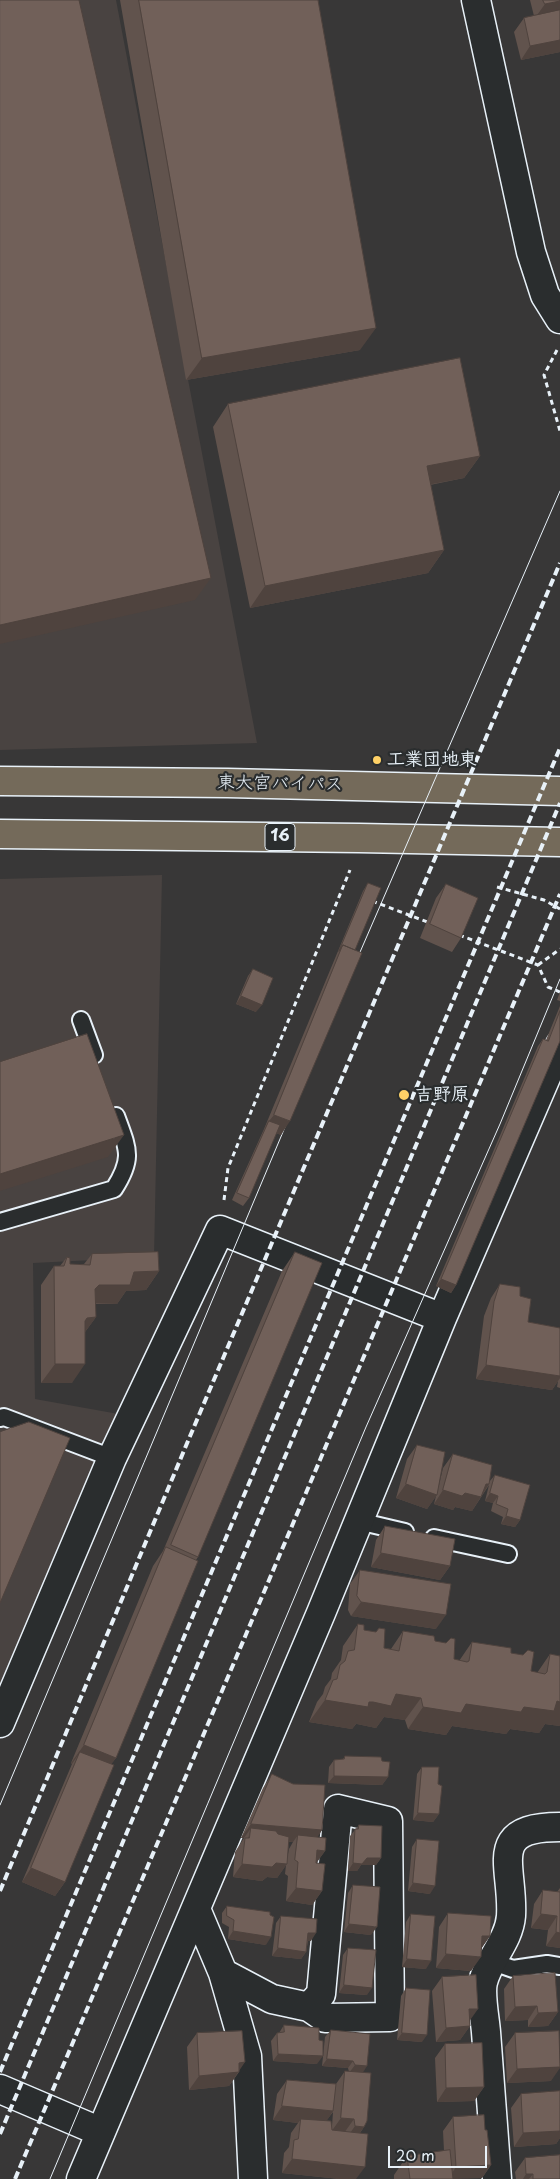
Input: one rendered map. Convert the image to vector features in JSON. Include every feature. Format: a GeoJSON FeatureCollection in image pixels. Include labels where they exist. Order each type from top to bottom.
{"type":"FeatureCollection","features":[{"type":"Feature","properties":{"kind":"highway","name":"東大宮バイパス"},"geometry":{"type":"LineString","coordinates":[[0,781],[228,783],[560,791]]}},
{"type":"Feature","properties":{"kind":"highway","name":"16"},"geometry":{"type":"LineString","coordinates":[[0,834],[560,842]]}},
{"type":"Feature","properties":{"kind":"street"},"geometry":{"type":"LineString","coordinates":[[476,0],[530,252],[545,295],[560,319]]}},
{"type":"Feature","properties":{"kind":"street"},"geometry":{"type":"LineString","coordinates":[[81,2179],[196,1909],[442,1318],[560,1044]]}},
{"type":"Feature","properties":{"kind":"street"},"geometry":{"type":"LineString","coordinates":[[0,1723],[112,1458],[220,1230],[442,1318]]}},
{"type":"Feature","properties":{"kind":"street"},"geometry":{"type":"LineString","coordinates":[[222,1973],[272,1999],[309,2007],[325,2018],[390,2017],[388,1821],[338,1809],[322,1994],[309,2007]]}},
{"type":"Feature","properties":{"kind":"street"},"geometry":{"type":"LineString","coordinates":[[497,2179],[482,1983],[506,1935],[511,1917],[507,1870],[510,1844],[519,1833],[536,1827],[560,1827]]}},
{"type":"Feature","properties":{"kind":"street"},"geometry":{"type":"LineString","coordinates":[[196,1909],[222,1973],[246,2056],[254,2179]]}},
{"type":"Feature","properties":{"kind":"street"},"geometry":{"type":"LineString","coordinates":[[0,2089],[102,2132]]}},
{"type":"Feature","properties":{"kind":"lane"},"geometry":{"type":"LineString","coordinates":[[81,1020],[98,1066]]}},
{"type":"Feature","properties":{"kind":"lane"},"geometry":{"type":"LineString","coordinates":[[0,1222],[114,1189],[125,1172],[128,1149],[111,1103]]}},
{"type":"Feature","properties":{"kind":"lane"},"geometry":{"type":"LineString","coordinates":[[1,1413],[112,1458]]}},
{"type":"Feature","properties":{"kind":"lane"},"geometry":{"type":"LineString","coordinates":[[358,1522],[508,1554]]}},
{"type":"Feature","properties":{"kind":"lane"},"geometry":{"type":"LineString","coordinates":[[493,1962],[513,1969],[547,1964],[560,1966]]}},
{"type":"Feature","properties":{"kind":"path"},"geometry":{"type":"LineString","coordinates":[[560,345],[544,375],[560,431]]}},
{"type":"Feature","properties":{"kind":"path"},"geometry":{"type":"LineString","coordinates":[[220,1230],[228,1168],[350,870]]}},
{"type":"Feature","properties":{"kind":"path"},"geometry":{"type":"LineString","coordinates":[[497,886],[544,900],[560,908]]}},
{"type":"Feature","properties":{"kind":"path"},"geometry":{"type":"LineString","coordinates":[[366,898],[437,926]]}},
{"type":"Feature","properties":{"kind":"path"},"geometry":{"type":"LineString","coordinates":[[455,934],[538,965],[548,987],[560,992]]}},
{"type":"Feature","properties":{"kind":"path"},"geometry":{"type":"LineString","coordinates":[[538,965],[560,949]]}},
{"type":"Feature","properties":{"kind":"shaded area"},"geometry":{"type":"Polygon","coordinates":[[[0,0],[116,0],[257,743],[0,750],[0,0]]]}},
{"type":"Feature","properties":{"kind":"shaded area"},"geometry":{"type":"Polygon","coordinates":[[[162,875],[154,1257],[33,1263],[35,1399],[124,1415],[0,1700],[0,879],[162,875]]]}},
{"type":"Feature","properties":{"kind":"building"},"geometry":{"type":"Polygon","coordinates":[[[0,0],[79,0],[211,578],[0,625],[0,0]]]}},
{"type":"Feature","properties":{"kind":"building"},"geometry":{"type":"Polygon","coordinates":[[[139,0],[318,0],[376,328],[202,358],[139,0]]]}},
{"type":"Feature","properties":{"kind":"building"},"geometry":{"type":"Polygon","coordinates":[[[543,0],[560,0],[560,1],[545,4],[543,0]]]}},
{"type":"Feature","properties":{"kind":"building"},"geometry":{"type":"Polygon","coordinates":[[[560,10],[560,40],[530,46],[524,18],[560,10]]]}},
{"type":"Feature","properties":{"kind":"building"},"geometry":{"type":"Polygon","coordinates":[[[460,358],[480,456],[427,466],[444,550],[265,586],[228,404],[460,358]]]}},
{"type":"Feature","properties":{"kind":"building"},"geometry":{"type":"Polygon","coordinates":[[[368,883],[381,888],[355,950],[343,945],[339,951],[368,883]]]}},
{"type":"Feature","properties":{"kind":"building"},"geometry":{"type":"Polygon","coordinates":[[[446,884],[478,898],[461,938],[430,924],[446,884]]]}},
{"type":"Feature","properties":{"kind":"building"},"geometry":{"type":"Polygon","coordinates":[[[343,945],[362,953],[290,1121],[274,1115],[343,945]]]}},
{"type":"Feature","properties":{"kind":"building"},"geometry":{"type":"Polygon","coordinates":[[[253,969],[273,978],[262,1005],[241,996],[253,969]]]}},
{"type":"Feature","properties":{"kind":"building"},"geometry":{"type":"Polygon","coordinates":[[[560,1011],[560,1041],[456,1285],[441,1279],[543,1039],[548,1041],[560,1011]]]}},
{"type":"Feature","properties":{"kind":"building"},"geometry":{"type":"Polygon","coordinates":[[[87,1034],[124,1135],[0,1174],[0,1062],[87,1034]]]}},
{"type":"Feature","properties":{"kind":"building"},"geometry":{"type":"Polygon","coordinates":[[[269,1121],[280,1125],[249,1198],[237,1193],[269,1121]]]}},
{"type":"Feature","properties":{"kind":"building"},"geometry":{"type":"Polygon","coordinates":[[[158,1252],[159,1271],[134,1272],[130,1285],[99,1285],[95,1289],[96,1317],[87,1318],[85,1321],[85,1364],[55,1364],[54,1266],[64,1266],[67,1257],[70,1258],[70,1264],[90,1265],[92,1254],[158,1252]]]}},
{"type":"Feature","properties":{"kind":"building"},"geometry":{"type":"Polygon","coordinates":[[[295,1252],[322,1263],[198,1557],[171,1545],[295,1252]]]}},
{"type":"Feature","properties":{"kind":"building"},"geometry":{"type":"Polygon","coordinates":[[[500,1284],[520,1287],[520,1296],[531,1299],[528,1322],[560,1328],[560,1376],[486,1365],[494,1302],[500,1284]]]}},
{"type":"Feature","properties":{"kind":"building"},"geometry":{"type":"Polygon","coordinates":[[[29,1422],[70,1438],[0,1603],[0,1432],[29,1422]]]}},
{"type":"Feature","properties":{"kind":"building"},"geometry":{"type":"Polygon","coordinates":[[[417,1445],[445,1452],[437,1495],[406,1484],[417,1445]]]}},
{"type":"Feature","properties":{"kind":"building"},"geometry":{"type":"Polygon","coordinates":[[[453,1454],[492,1465],[489,1484],[486,1484],[481,1497],[465,1493],[462,1496],[443,1490],[453,1454]]]}},
{"type":"Feature","properties":{"kind":"building"},"geometry":{"type":"Polygon","coordinates":[[[495,1475],[530,1485],[520,1520],[506,1516],[508,1509],[496,1504],[498,1496],[490,1493],[495,1475]]]}},
{"type":"Feature","properties":{"kind":"building"},"geometry":{"type":"Polygon","coordinates":[[[385,1526],[455,1539],[450,1566],[381,1553],[385,1526]]]}},
{"type":"Feature","properties":{"kind":"building"},"geometry":{"type":"Polygon","coordinates":[[[166,1547],[198,1561],[116,1758],[84,1745],[166,1547]]]}},
{"type":"Feature","properties":{"kind":"building"},"geometry":{"type":"Polygon","coordinates":[[[360,1570],[451,1584],[446,1615],[361,1602],[357,1596],[360,1570]]]}},
{"type":"Feature","properties":{"kind":"building"},"geometry":{"type":"Polygon","coordinates":[[[358,1624],[364,1625],[364,1630],[376,1632],[379,1628],[385,1629],[384,1648],[399,1651],[403,1631],[434,1636],[435,1641],[446,1643],[451,1638],[455,1639],[454,1659],[467,1662],[469,1661],[472,1642],[511,1648],[511,1653],[523,1655],[528,1650],[534,1652],[531,1671],[545,1674],[550,1654],[560,1656],[560,1702],[557,1701],[554,1711],[524,1707],[521,1712],[466,1704],[461,1713],[423,1707],[421,1698],[396,1694],[391,1706],[369,1702],[368,1707],[325,1700],[333,1680],[337,1679],[340,1665],[345,1661],[348,1651],[354,1650],[358,1624]]]}},
{"type":"Feature","properties":{"kind":"building"},"geometry":{"type":"Polygon","coordinates":[[[80,1752],[114,1765],[65,1882],[31,1868],[80,1752]]]}},
{"type":"Feature","properties":{"kind":"building"},"geometry":{"type":"Polygon","coordinates":[[[345,1756],[381,1757],[382,1761],[390,1762],[388,1777],[334,1776],[334,1760],[344,1759],[345,1756]]]}},
{"type":"Feature","properties":{"kind":"building"},"geometry":{"type":"Polygon","coordinates":[[[422,1767],[439,1767],[438,1784],[442,1786],[439,1814],[418,1813],[422,1767]]]}},
{"type":"Feature","properties":{"kind":"building"},"geometry":{"type":"Polygon","coordinates":[[[272,1774],[293,1784],[325,1785],[322,1830],[251,1824],[272,1774]]]}},
{"type":"Feature","properties":{"kind":"building"},"geometry":{"type":"Polygon","coordinates":[[[359,1825],[382,1826],[381,1858],[367,1858],[362,1864],[353,1863],[355,1829],[358,1829],[359,1825]]]}},
{"type":"Feature","properties":{"kind":"building"},"geometry":{"type":"Polygon","coordinates":[[[251,1828],[276,1831],[278,1834],[289,1837],[287,1864],[276,1863],[272,1867],[242,1864],[245,1838],[249,1838],[251,1828]]]}},
{"type":"Feature","properties":{"kind":"building"},"geometry":{"type":"Polygon","coordinates":[[[298,1835],[326,1838],[325,1851],[317,1850],[316,1863],[325,1864],[322,1891],[296,1888],[298,1862],[295,1860],[298,1835]]]}},
{"type":"Feature","properties":{"kind":"building"},"geometry":{"type":"Polygon","coordinates":[[[417,1839],[439,1841],[435,1886],[413,1883],[417,1839]]]}},
{"type":"Feature","properties":{"kind":"building"},"geometry":{"type":"Polygon","coordinates":[[[353,1885],[380,1887],[377,1927],[349,1924],[353,1885]]]}},
{"type":"Feature","properties":{"kind":"building"},"geometry":{"type":"Polygon","coordinates":[[[543,1890],[560,1892],[560,1933],[556,1932],[557,1916],[541,1914],[543,1890]]]}},
{"type":"Feature","properties":{"kind":"building"},"geometry":{"type":"Polygon","coordinates":[[[227,1906],[270,1912],[270,1915],[274,1917],[271,1937],[233,1931],[234,1920],[227,1916],[227,1906]]]}},
{"type":"Feature","properties":{"kind":"building"},"geometry":{"type":"Polygon","coordinates":[[[448,1913],[491,1916],[490,1936],[482,1936],[481,1957],[446,1954],[448,1913]]]}},
{"type":"Feature","properties":{"kind":"building"},"geometry":{"type":"Polygon","coordinates":[[[411,1914],[435,1916],[431,1961],[407,1959],[411,1914]]]}},
{"type":"Feature","properties":{"kind":"building"},"geometry":{"type":"Polygon","coordinates":[[[281,1916],[317,1919],[316,1933],[308,1933],[306,1952],[278,1948],[281,1916]]]}},
{"type":"Feature","properties":{"kind":"building"},"geometry":{"type":"Polygon","coordinates":[[[348,1948],[376,1950],[372,1988],[344,1985],[348,1948]]]}},
{"type":"Feature","properties":{"kind":"building"},"geometry":{"type":"Polygon","coordinates":[[[555,1973],[558,2012],[538,2013],[537,2006],[515,2007],[513,1976],[555,1973]]]}},
{"type":"Feature","properties":{"kind":"building"},"geometry":{"type":"Polygon","coordinates":[[[476,1975],[478,2009],[469,2009],[470,2026],[446,2028],[442,1977],[476,1975]]]}},
{"type":"Feature","properties":{"kind":"building"},"geometry":{"type":"Polygon","coordinates":[[[406,1988],[430,1990],[427,2035],[402,2033],[406,1988]]]}},
{"type":"Feature","properties":{"kind":"building"},"geometry":{"type":"Polygon","coordinates":[[[284,2025],[319,2028],[319,2040],[323,2041],[323,2056],[278,2054],[277,2033],[284,2032],[284,2025]]]}},
{"type":"Feature","properties":{"kind":"building"},"geometry":{"type":"Polygon","coordinates":[[[331,2030],[370,2034],[367,2066],[355,2065],[353,2061],[327,2059],[331,2030]]]}},
{"type":"Feature","properties":{"kind":"building"},"geometry":{"type":"Polygon","coordinates":[[[242,2031],[245,2062],[239,2063],[239,2072],[199,2076],[197,2033],[242,2031]]]}},
{"type":"Feature","properties":{"kind":"building"},"geometry":{"type":"Polygon","coordinates":[[[559,2031],[560,2067],[517,2069],[515,2033],[559,2031]]]}},
{"type":"Feature","properties":{"kind":"building"},"geometry":{"type":"Polygon","coordinates":[[[482,2043],[484,2087],[446,2088],[445,2044],[482,2043]]]}},
{"type":"Feature","properties":{"kind":"building"},"geometry":{"type":"Polygon","coordinates":[[[345,2071],[371,2073],[367,2121],[364,2127],[355,2126],[354,2119],[341,2118],[345,2071]]]}},
{"type":"Feature","properties":{"kind":"building"},"geometry":{"type":"Polygon","coordinates":[[[287,2080],[336,2084],[333,2111],[282,2106],[287,2080]]]}},
{"type":"Feature","properties":{"kind":"building"},"geometry":{"type":"Polygon","coordinates":[[[560,2091],[560,2131],[523,2133],[521,2094],[560,2091]]]}},
{"type":"Feature","properties":{"kind":"building"},"geometry":{"type":"Polygon","coordinates":[[[484,2115],[491,2165],[456,2167],[453,2117],[484,2115]]]}},
{"type":"Feature","properties":{"kind":"building"},"geometry":{"type":"Polygon","coordinates":[[[301,2119],[331,2121],[332,2130],[368,2134],[365,2167],[292,2159],[294,2140],[298,2139],[301,2119]]]}},
{"type":"Feature","properties":{"kind":"building"},"geometry":{"type":"Polygon","coordinates":[[[450,2150],[453,2179],[410,2179],[407,2156],[450,2150]]]}},
{"type":"Feature","properties":{"kind":"building"},"geometry":{"type":"Polygon","coordinates":[[[560,2155],[560,2179],[533,2179],[533,2174],[526,2174],[525,2158],[560,2155]]]}},
{"type":"Feature","properties":{"kind":"tram line"},"geometry":{"type":"LineString","coordinates":[[354,966],[560,491]]}},
{"type":"Feature","properties":{"kind":"tram line"},"geometry":{"type":"LineString","coordinates":[[50,2179],[366,1427],[500,1124],[560,979]]}},
{"type":"Feature","properties":{"kind":"tram line"},"geometry":{"type":"LineString","coordinates":[[0,1805],[288,1120]]}},
{"type":"Feature","properties":{"kind":"railway"},"geometry":{"type":"LineString","coordinates":[[0,1891],[188,1441],[560,563]]}},
{"type":"Feature","properties":{"kind":"railway"},"geometry":{"type":"LineString","coordinates":[[0,2072],[560,748]]}},
{"type":"Feature","properties":{"kind":"railway"},"geometry":{"type":"LineString","coordinates":[[0,2134],[560,803]]}},
{"type":"Feature","properties":{"kind":"railway"},"geometry":{"type":"LineString","coordinates":[[15,2179],[560,894]]}},
{"type":"Feature","properties":{"kind":"place","name":"工業団地東"},"geometry":{"type":"Point","coordinates":[377,760]}},
{"type":"Feature","properties":{"kind":"place","name":"吉野原"},"geometry":{"type":"Point","coordinates":[404,1095]}}]}
